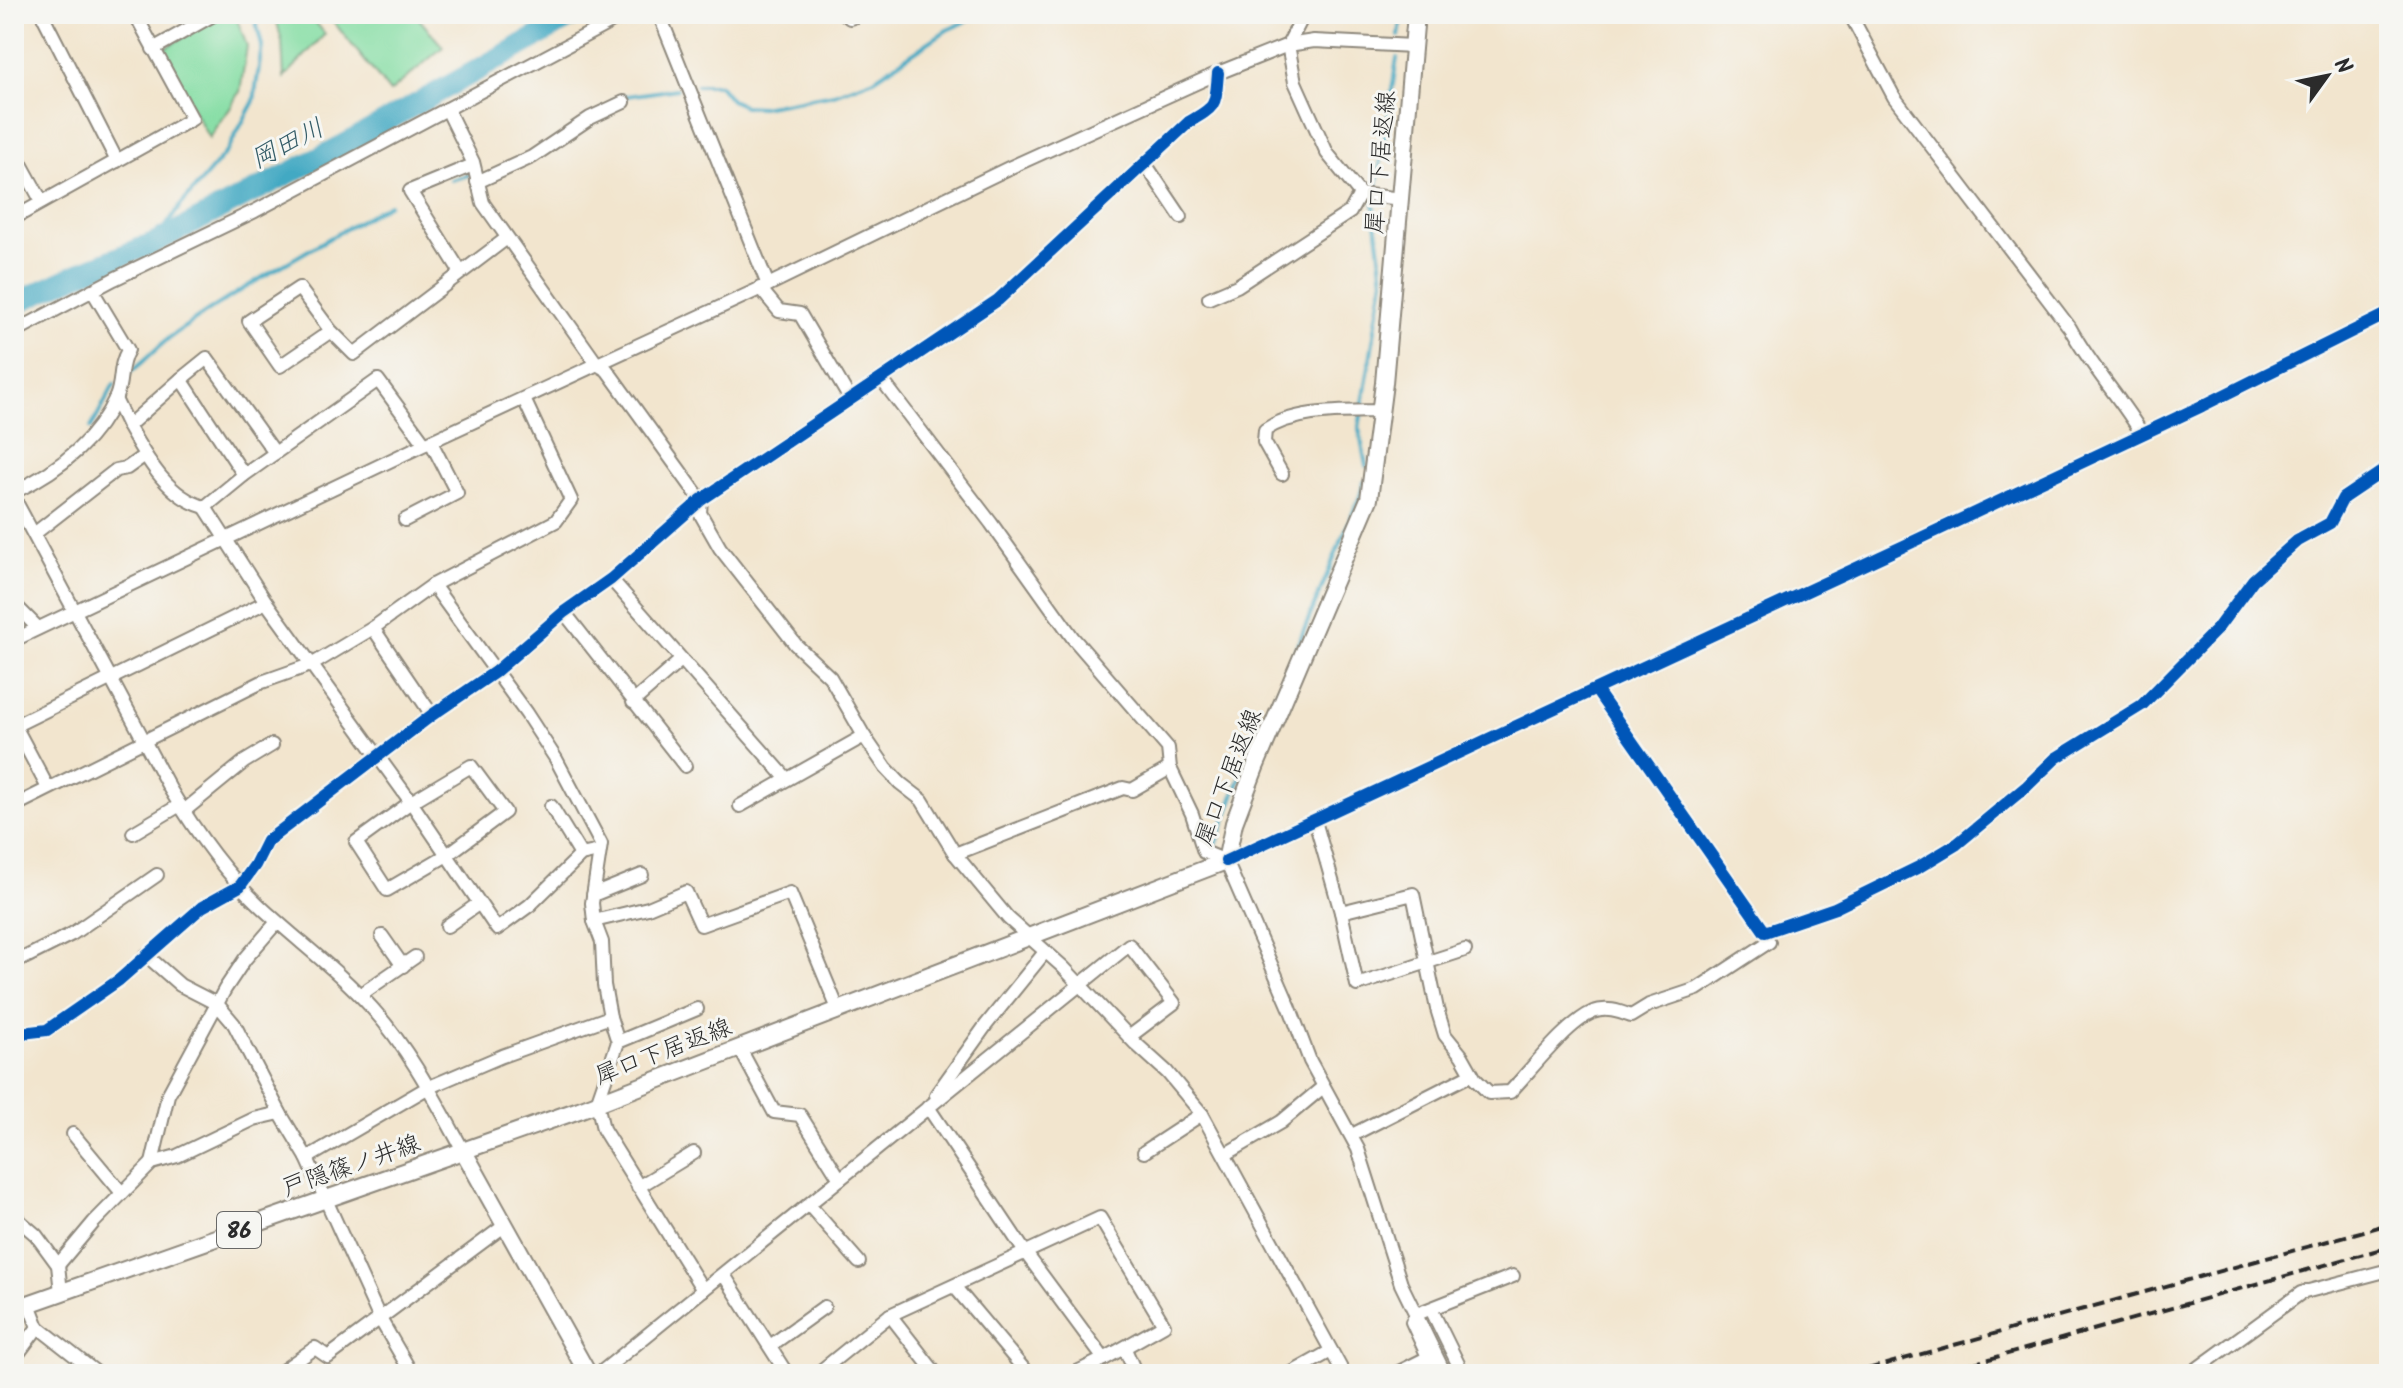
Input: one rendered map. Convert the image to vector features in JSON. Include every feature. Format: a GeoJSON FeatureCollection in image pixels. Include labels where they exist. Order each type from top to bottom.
{"type":"FeatureCollection","features":[{"type":"Feature","properties":{"kind":"main road","name":"犀口下居返線"},"geometry":{"type":"LineString","coordinates":[[464,1152],[1226,861],[1234,823],[1256,765],[1369,499],[1381,411],[1416,14]]}},
{"type":"Feature","properties":{"kind":"main road","name":"戸隠篠ノ井線"},"geometry":{"type":"LineString","coordinates":[[22,1307],[464,1152]]}},
{"type":"Feature","properties":{"kind":"main road"},"geometry":{"type":"LineString","coordinates":[[464,1152],[504,1226],[599,1373]]}},
{"type":"Feature","properties":{"kind":"street"},"geometry":{"type":"LineString","coordinates":[[42,14],[117,161]]}},
{"type":"Feature","properties":{"kind":"street"},"geometry":{"type":"LineString","coordinates":[[14,218],[192,119],[135,14]]}},
{"type":"Feature","properties":{"kind":"street"},"geometry":{"type":"LineString","coordinates":[[153,49],[215,14]]}},
{"type":"Feature","properties":{"kind":"street"},"geometry":{"type":"LineString","coordinates":[[14,332],[92,290],[255,211],[626,14]]}},
{"type":"Feature","properties":{"kind":"street"},"geometry":{"type":"LineString","coordinates":[[659,14],[764,287],[779,311],[800,314],[850,399]]}},
{"type":"Feature","properties":{"kind":"street"},"geometry":{"type":"LineString","coordinates":[[845,14],[850,18],[862,14]]}},
{"type":"Feature","properties":{"kind":"street"},"geometry":{"type":"LineString","coordinates":[[1304,14],[1288,45],[1295,82],[1327,153],[1360,194],[1401,199]]}},
{"type":"Feature","properties":{"kind":"street"},"geometry":{"type":"LineString","coordinates":[[1850,14],[1894,97],[2070,328],[2086,359],[2131,415],[2142,434]]}},
{"type":"Feature","properties":{"kind":"street"},"geometry":{"type":"LineString","coordinates":[[14,640],[764,287],[1011,167],[1218,73],[1288,45],[1314,41],[1413,46]]}},
{"type":"Feature","properties":{"kind":"street"},"geometry":{"type":"LineString","coordinates":[[14,1034],[47,1030],[119,980],[202,907],[240,886],[267,841],[432,715],[495,672],[564,612],[611,579],[701,500],[998,300],[1189,122],[1212,109],[1218,73]]}},
{"type":"Feature","properties":{"kind":"street"},"geometry":{"type":"LineString","coordinates":[[477,182],[532,157],[590,118],[624,102]]}},
{"type":"Feature","properties":{"kind":"street"},"geometry":{"type":"LineString","coordinates":[[447,109],[473,165],[483,203],[597,364],[607,370],[701,500],[700,513],[720,548],[796,645],[830,677],[886,768],[922,800],[955,854],[1008,918],[1167,1072],[1202,1114],[1344,1374]]}},
{"type":"Feature","properties":{"kind":"street"},"geometry":{"type":"LineString","coordinates":[[14,151],[42,202]]}},
{"type":"Feature","properties":{"kind":"street"},"geometry":{"type":"LineString","coordinates":[[460,271],[410,191],[473,165]]}},
{"type":"Feature","properties":{"kind":"street"},"geometry":{"type":"LineString","coordinates":[[1146,165],[1181,217]]}},
{"type":"Feature","properties":{"kind":"street"},"geometry":{"type":"LineString","coordinates":[[1209,298],[1237,286],[1350,212],[1360,194]]}},
{"type":"Feature","properties":{"kind":"street"},"geometry":{"type":"LineString","coordinates":[[331,331],[280,366],[249,321],[299,288],[331,331],[354,354],[507,238]]}},
{"type":"Feature","properties":{"kind":"street"},"geometry":{"type":"LineString","coordinates":[[14,492],[61,466],[95,432],[115,399],[121,363],[128,350],[92,290]]}},
{"type":"Feature","properties":{"kind":"street"},"geometry":{"type":"LineString","coordinates":[[1226,861],[2142,434],[2389,313]]}},
{"type":"Feature","properties":{"kind":"street"},"geometry":{"type":"LineString","coordinates":[[128,426],[207,358],[275,453]]}},
{"type":"Feature","properties":{"kind":"street"},"geometry":{"type":"LineString","coordinates":[[181,379],[244,475]]}},
{"type":"Feature","properties":{"kind":"street"},"geometry":{"type":"LineString","coordinates":[[205,507],[244,475],[378,380],[428,443],[457,493],[405,520]]}},
{"type":"Feature","properties":{"kind":"street"},"geometry":{"type":"LineString","coordinates":[[882,380],[991,523],[1073,638],[1168,748],[1170,768],[1192,814],[1204,852],[1226,861],[1323,1087],[1352,1135],[1401,1284],[1445,1374]]}},
{"type":"Feature","properties":{"kind":"street"},"geometry":{"type":"LineString","coordinates":[[115,399],[145,455],[165,481],[183,497],[205,507],[266,602],[411,802],[497,929],[530,905],[581,855],[599,851]]}},
{"type":"Feature","properties":{"kind":"street"},"geometry":{"type":"LineString","coordinates":[[14,806],[262,682],[313,664],[373,628],[433,585],[556,521],[571,500],[524,399]]}},
{"type":"Feature","properties":{"kind":"street"},"geometry":{"type":"LineString","coordinates":[[1282,474],[1264,442],[1265,430],[1276,423],[1340,412],[1381,411]]}},
{"type":"Feature","properties":{"kind":"street"},"geometry":{"type":"LineString","coordinates":[[34,534],[116,470],[127,468],[145,455]]}},
{"type":"Feature","properties":{"kind":"street"},"geometry":{"type":"LineString","coordinates":[[1596,690],[1765,932],[1835,908],[1919,867],[1957,844],[2056,758],[2142,705],[2217,629],[2253,580],[2297,541],[2330,523],[2343,498],[2389,467]]}},
{"type":"Feature","properties":{"kind":"street"},"geometry":{"type":"LineString","coordinates":[[14,498],[182,808],[217,859],[277,922],[360,995],[387,1026],[464,1152]]}},
{"type":"Feature","properties":{"kind":"street"},"geometry":{"type":"LineString","coordinates":[[611,579],[787,779]]}},
{"type":"Feature","properties":{"kind":"street"},"geometry":{"type":"LineString","coordinates":[[433,585],[556,759],[601,844],[593,895],[594,921],[602,942],[604,985],[618,1042],[597,1103],[603,1129],[703,1290]]}},
{"type":"Feature","properties":{"kind":"street"},"geometry":{"type":"LineString","coordinates":[[48,788],[14,726],[266,602]]}},
{"type":"Feature","properties":{"kind":"street"},"geometry":{"type":"LineString","coordinates":[[14,604],[38,628]]}},
{"type":"Feature","properties":{"kind":"street"},"geometry":{"type":"LineString","coordinates":[[564,612],[685,766]]}},
{"type":"Feature","properties":{"kind":"street"},"geometry":{"type":"LineString","coordinates":[[373,628],[432,715]]}},
{"type":"Feature","properties":{"kind":"street"},"geometry":{"type":"LineString","coordinates":[[633,702],[681,660]]}},
{"type":"Feature","properties":{"kind":"street"},"geometry":{"type":"LineString","coordinates":[[740,806],[864,736]]}},
{"type":"Feature","properties":{"kind":"street"},"geometry":{"type":"LineString","coordinates":[[133,833],[182,808],[272,745]]}},
{"type":"Feature","properties":{"kind":"street"},"geometry":{"type":"LineString","coordinates":[[471,766],[505,812],[447,855],[387,890],[356,842],[411,802],[471,766]]}},
{"type":"Feature","properties":{"kind":"street"},"geometry":{"type":"LineString","coordinates":[[955,854],[1123,788],[1132,790],[1170,768]]}},
{"type":"Feature","properties":{"kind":"street"},"geometry":{"type":"LineString","coordinates":[[551,806],[581,855]]}},
{"type":"Feature","properties":{"kind":"street"},"geometry":{"type":"LineString","coordinates":[[1315,821],[1341,912],[1357,985],[1465,950]]}},
{"type":"Feature","properties":{"kind":"street"},"geometry":{"type":"LineString","coordinates":[[15,961],[72,934],[157,875]]}},
{"type":"Feature","properties":{"kind":"street"},"geometry":{"type":"LineString","coordinates":[[593,895],[642,875]]}},
{"type":"Feature","properties":{"kind":"street"},"geometry":{"type":"LineString","coordinates":[[594,921],[648,908],[686,892],[701,925],[790,893],[838,1009]]}},
{"type":"Feature","properties":{"kind":"street"},"geometry":{"type":"LineString","coordinates":[[1341,912],[1413,894],[1445,1035],[1489,1093],[1510,1092],[1574,1025],[1595,1011],[1613,1009],[1631,1016],[1649,1005],[1697,989],[1769,942]]}},
{"type":"Feature","properties":{"kind":"street"},"geometry":{"type":"LineString","coordinates":[[447,926],[478,904]]}},
{"type":"Feature","properties":{"kind":"street"},"geometry":{"type":"LineString","coordinates":[[152,1163],[168,1095],[245,959],[277,922]]}},
{"type":"Feature","properties":{"kind":"street"},"geometry":{"type":"LineString","coordinates":[[382,936],[403,966]]}},
{"type":"Feature","properties":{"kind":"street"},"geometry":{"type":"LineString","coordinates":[[599,1373],[1129,945],[1174,1003],[1129,1037]]}},
{"type":"Feature","properties":{"kind":"street"},"geometry":{"type":"LineString","coordinates":[[928,1107],[986,1025],[1045,952]]}},
{"type":"Feature","properties":{"kind":"street"},"geometry":{"type":"LineString","coordinates":[[146,955],[180,985],[217,1004],[234,1024],[307,1158],[379,1317],[412,1374]]}},
{"type":"Feature","properties":{"kind":"street"},"geometry":{"type":"LineString","coordinates":[[360,995],[415,957]]}},
{"type":"Feature","properties":{"kind":"street"},"geometry":{"type":"LineString","coordinates":[[678,1001],[679,1016]]}},
{"type":"Feature","properties":{"kind":"street"},"geometry":{"type":"LineString","coordinates":[[618,1042],[697,1009]]}},
{"type":"Feature","properties":{"kind":"street"},"geometry":{"type":"LineString","coordinates":[[307,1158],[427,1088],[502,1056],[610,1017]]}},
{"type":"Feature","properties":{"kind":"street"},"geometry":{"type":"LineString","coordinates":[[739,1047],[774,1112],[800,1115],[840,1179]]}},
{"type":"Feature","properties":{"kind":"street"},"geometry":{"type":"LineString","coordinates":[[1352,1135],[1472,1074]]}},
{"type":"Feature","properties":{"kind":"street"},"geometry":{"type":"LineString","coordinates":[[1226,1154],[1281,1122],[1323,1087]]}},
{"type":"Feature","properties":{"kind":"street"},"geometry":{"type":"LineString","coordinates":[[928,1107],[1025,1252],[1104,1359]]}},
{"type":"Feature","properties":{"kind":"street"},"geometry":{"type":"LineString","coordinates":[[58,1265],[152,1163],[177,1156],[254,1119],[280,1113]]}},
{"type":"Feature","properties":{"kind":"street"},"geometry":{"type":"LineString","coordinates":[[1144,1152],[1202,1114]]}},
{"type":"Feature","properties":{"kind":"street"},"geometry":{"type":"LineString","coordinates":[[73,1134],[122,1193]]}},
{"type":"Feature","properties":{"kind":"street"},"geometry":{"type":"LineString","coordinates":[[638,1187],[694,1153]]}},
{"type":"Feature","properties":{"kind":"street"},"geometry":{"type":"LineString","coordinates":[[809,1205],[859,1262]]}},
{"type":"Feature","properties":{"kind":"street"},"geometry":{"type":"LineString","coordinates":[[14,1216],[36,1235],[58,1265],[61,1292]]}},
{"type":"Feature","properties":{"kind":"street"},"geometry":{"type":"LineString","coordinates":[[817,1374],[890,1315],[1100,1218],[1164,1325],[1125,1349],[1073,1374]]}},
{"type":"Feature","properties":{"kind":"street"},"geometry":{"type":"LineString","coordinates":[[278,1374],[315,1348],[328,1357],[504,1226]]}},
{"type":"Feature","properties":{"kind":"street"},"geometry":{"type":"LineString","coordinates":[[2190,1374],[2301,1293],[2389,1270]]}},
{"type":"Feature","properties":{"kind":"street"},"geometry":{"type":"LineString","coordinates":[[724,1275],[787,1374]]}},
{"type":"Feature","properties":{"kind":"street"},"geometry":{"type":"LineString","coordinates":[[1436,1374],[1412,1322],[1417,1314],[1513,1276]]}},
{"type":"Feature","properties":{"kind":"street"},"geometry":{"type":"LineString","coordinates":[[954,1286],[1028,1374]]}},
{"type":"Feature","properties":{"kind":"street"},"geometry":{"type":"LineString","coordinates":[[22,1307],[38,1327],[88,1371]]}},
{"type":"Feature","properties":{"kind":"street"},"geometry":{"type":"LineString","coordinates":[[770,1346],[824,1307]]}},
{"type":"Feature","properties":{"kind":"street"},"geometry":{"type":"LineString","coordinates":[[1431,1309],[1463,1374]]}},
{"type":"Feature","properties":{"kind":"street"},"geometry":{"type":"LineString","coordinates":[[890,1315],[936,1374]]}},
{"type":"Feature","properties":{"kind":"street"},"geometry":{"type":"LineString","coordinates":[[14,1359],[38,1327]]}},
{"type":"Feature","properties":{"kind":"street"},"geometry":{"type":"LineString","coordinates":[[1125,1349],[1136,1374]]}},
{"type":"Feature","properties":{"kind":"street"},"geometry":{"type":"LineString","coordinates":[[1290,1374],[1331,1351]]}},
{"type":"Feature","properties":{"kind":"street"},"geometry":{"type":"LineString","coordinates":[[1395,1374],[1427,1358]]}},
{"type":"Feature","properties":{"kind":"green space"},"geometry":{"type":"Polygon","coordinates":[[[223,14],[235,14],[247,46],[240,92],[209,138],[163,56],[165,48],[223,14]]]}},
{"type":"Feature","properties":{"kind":"green space"},"geometry":{"type":"Polygon","coordinates":[[[275,14],[309,14],[325,34],[284,78],[282,42],[275,14]]]}},
{"type":"Feature","properties":{"kind":"green space"},"geometry":{"type":"Polygon","coordinates":[[[338,14],[415,14],[443,47],[390,92],[332,20],[338,14]]]}},
{"type":"Feature","properties":{"kind":"waterway"},"geometry":{"type":"LineString","coordinates":[[154,243],[181,205],[227,151],[254,101],[262,46],[254,14]]}},
{"type":"Feature","properties":{"kind":"waterway","name":"岡田川"},"geometry":{"type":"LineString","coordinates":[[14,304],[154,243],[342,146],[577,14]]}},
{"type":"Feature","properties":{"kind":"waterway"},"geometry":{"type":"LineString","coordinates":[[697,85],[719,85],[731,100],[744,106],[761,107],[834,94],[874,79],[947,30],[983,14]]}},
{"type":"Feature","properties":{"kind":"waterway"},"geometry":{"type":"LineString","coordinates":[[1399,36],[1402,14]]}},
{"type":"Feature","properties":{"kind":"waterway"},"geometry":{"type":"LineString","coordinates":[[1366,466],[1359,428],[1383,280],[1374,204],[1397,58]]}},
{"type":"Feature","properties":{"kind":"waterway"},"geometry":{"type":"LineString","coordinates":[[613,101],[619,97],[677,89]]}},
{"type":"Feature","properties":{"kind":"waterway"},"geometry":{"type":"LineString","coordinates":[[451,180],[468,175]]}},
{"type":"Feature","properties":{"kind":"waterway"},"geometry":{"type":"LineString","coordinates":[[124,377],[169,338],[202,315],[389,204]]}},
{"type":"Feature","properties":{"kind":"waterway"},"geometry":{"type":"LineString","coordinates":[[91,428],[114,384]]}},
{"type":"Feature","properties":{"kind":"waterway"},"geometry":{"type":"LineString","coordinates":[[1261,733],[1364,482]]}},
{"type":"Feature","properties":{"kind":"waterway"},"geometry":{"type":"LineString","coordinates":[[1212,850],[1246,762],[1256,745]]}},
{"type":"Feature","properties":{"kind":"railway"},"geometry":{"type":"LineString","coordinates":[[1850,1374],[2389,1224]]}},
{"type":"Feature","properties":{"kind":"railway"},"geometry":{"type":"LineString","coordinates":[[1936,1374],[2389,1247]]}},
{"type":"Feature","properties":{"kind":"cycle path"},"geometry":{"type":"LineString","coordinates":[[14,1034],[47,1030],[119,980],[202,907],[240,886],[267,841],[432,715],[495,672],[564,612],[611,579],[701,500],[998,300],[1189,122],[1210,108],[1215,99],[1218,73]]}},
{"type":"Feature","properties":{"kind":"cycle path"},"geometry":{"type":"LineString","coordinates":[[1226,861],[2202,406],[2389,313]]}},
{"type":"Feature","properties":{"kind":"cycle path"},"geometry":{"type":"LineString","coordinates":[[1596,690],[1765,932],[1835,908],[1919,867],[1957,844],[2056,758],[2142,705],[2217,629],[2253,580],[2297,541],[2330,523],[2343,498],[2389,467]]}}]}
